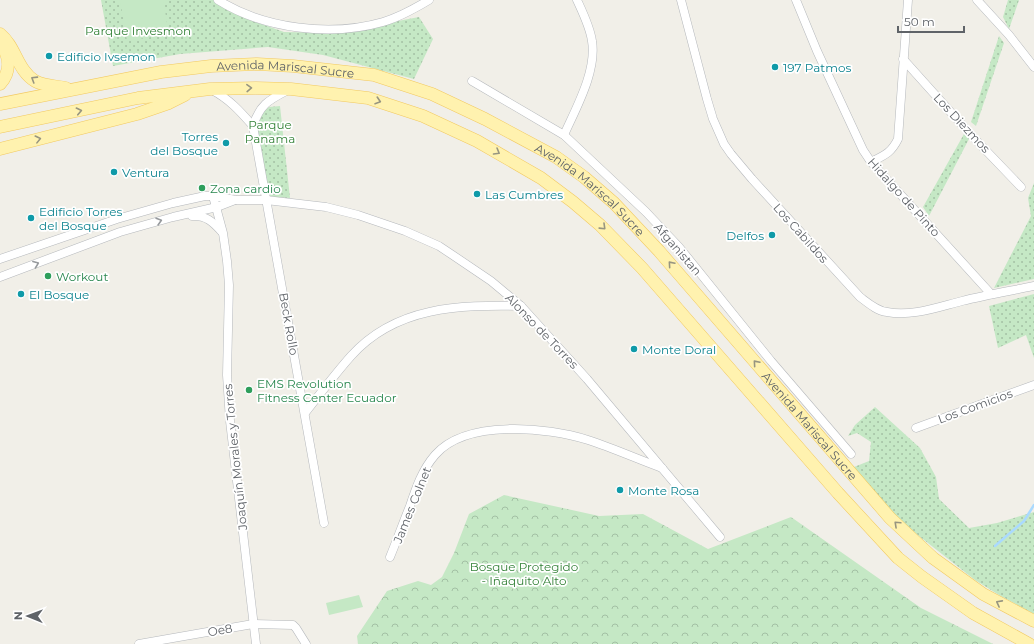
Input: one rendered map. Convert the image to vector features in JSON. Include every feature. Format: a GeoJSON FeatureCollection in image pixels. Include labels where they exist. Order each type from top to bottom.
{"type":"FeatureCollection","features":[{"type":"Feature","properties":{"kind":"main road"},"geometry":{"type":"LineString","coordinates":[[0,34],[10,44],[21,68],[29,77],[36,82],[71,89]]}},
{"type":"Feature","properties":{"kind":"main road"},"geometry":{"type":"LineString","coordinates":[[0,43],[6,52],[8,65],[8,73],[0,84]]}},
{"type":"Feature","properties":{"kind":"main road","name":"Avenida Mariscal Sucre"},"geometry":{"type":"LineString","coordinates":[[0,104],[161,72],[210,66],[257,64],[293,66],[374,75],[432,94],[486,120],[556,157],[584,177],[614,202],[660,251],[890,518],[933,558],[983,594],[1034,621]]}},
{"type":"Feature","properties":{"kind":"main road","name":"Avenida Mariscal Sucre"},"geometry":{"type":"LineString","coordinates":[[0,127],[138,98],[196,90],[256,88],[291,89],[368,98],[423,116],[483,144],[541,178],[600,225],[642,268],[838,493],[898,558],[973,614],[1029,644]]}},
{"type":"Feature","properties":{"kind":"main road"},"geometry":{"type":"LineString","coordinates":[[0,149],[137,114],[169,103],[196,90]]}},
{"type":"Feature","properties":{"kind":"street"},"geometry":{"type":"LineString","coordinates":[[218,0],[238,11],[273,23],[316,29],[372,25],[410,12],[429,0]]}},
{"type":"Feature","properties":{"kind":"street"},"geometry":{"type":"LineString","coordinates":[[564,135],[589,75],[593,54],[590,30],[577,0]]}},
{"type":"Feature","properties":{"kind":"street","name":"Los Cabildos"},"geometry":{"type":"LineString","coordinates":[[681,0],[713,119],[724,144],[752,179],[860,297],[885,312],[896,314],[912,313],[991,294],[1034,286]]}},
{"type":"Feature","properties":{"kind":"street","name":"Hidalgo de Pinto"},"geometry":{"type":"LineString","coordinates":[[796,0],[817,51],[863,150],[871,162],[991,294]]}},
{"type":"Feature","properties":{"kind":"street"},"geometry":{"type":"LineString","coordinates":[[871,162],[886,155],[893,149],[898,139],[908,0]]}},
{"type":"Feature","properties":{"kind":"street"},"geometry":{"type":"LineString","coordinates":[[977,0],[1009,35],[1034,67]]}},
{"type":"Feature","properties":{"kind":"street","name":"Los Diezmos"},"geometry":{"type":"LineString","coordinates":[[903,59],[973,137],[1021,187]]}},
{"type":"Feature","properties":{"kind":"street","name":"Afganistan"},"geometry":{"type":"LineString","coordinates":[[472,81],[564,135],[646,212],[679,247],[771,361],[851,454]]}},
{"type":"Feature","properties":{"kind":"street"},"geometry":{"type":"LineString","coordinates":[[210,89],[229,101],[253,126],[256,116],[267,102],[291,89]]}},
{"type":"Feature","properties":{"kind":"street","name":"Beck Rollo"},"geometry":{"type":"LineString","coordinates":[[253,126],[324,523]]}},
{"type":"Feature","properties":{"kind":"street","name":"Alonso de Torres"},"geometry":{"type":"LineString","coordinates":[[0,259],[116,219],[191,198],[213,196],[236,200],[266,200],[344,211],[405,231],[439,246],[491,281],[521,306],[587,379],[720,537]]}},
{"type":"Feature","properties":{"kind":"street","name":"Joaquín Morales y Torres"},"geometry":{"type":"LineString","coordinates":[[213,196],[223,233],[227,261],[229,284],[227,375],[230,421],[256,644]]}},
{"type":"Feature","properties":{"kind":"street","name":"Alonso de Torres"},"geometry":{"type":"LineString","coordinates":[[0,277],[120,232],[173,217],[217,207],[236,200]]}},
{"type":"Feature","properties":{"kind":"street","name":"Alonso de Torres"},"geometry":{"type":"LineString","coordinates":[[173,217],[204,216],[223,233]]}},
{"type":"Feature","properties":{"kind":"street"},"geometry":{"type":"LineString","coordinates":[[305,413],[352,355],[377,334],[398,322],[417,314],[453,307],[487,305],[521,306]]}},
{"type":"Feature","properties":{"kind":"street","name":"Los Comicios"},"geometry":{"type":"LineString","coordinates":[[916,428],[1034,385]]}},
{"type":"Feature","properties":{"kind":"street","name":"James Colnet"},"geometry":{"type":"LineString","coordinates":[[390,557],[422,473],[435,454],[442,447],[468,434],[518,429],[550,431],[588,440],[662,468]]}},
{"type":"Feature","properties":{"kind":"street","name":"Oe8"},"geometry":{"type":"LineString","coordinates":[[139,644],[253,624],[293,625],[306,644]]}},
{"type":"Feature","properties":{"kind":"green space","name":"Parque Invesmon"},"geometry":{"type":"Polygon","coordinates":[[[101,0],[213,0],[253,21],[284,32],[335,33],[419,17],[433,39],[414,79],[323,55],[268,47],[180,54],[113,66],[101,0]]]}},
{"type":"Feature","properties":{"kind":"green space"},"geometry":{"type":"Polygon","coordinates":[[[120,0],[163,0],[169,34],[127,41],[120,0]]]}},
{"type":"Feature","properties":{"kind":"green space"},"geometry":{"type":"Polygon","coordinates":[[[1008,0],[1019,0],[1009,29],[1003,17],[1008,0]]]}},
{"type":"Feature","properties":{"kind":"green space"},"geometry":{"type":"Polygon","coordinates":[[[999,36],[1004,43],[976,126],[971,122],[999,36]]]}},
{"type":"Feature","properties":{"kind":"green space","name":"Parque Panama"},"geometry":{"type":"Polygon","coordinates":[[[280,106],[290,198],[269,197],[257,129],[262,112],[269,107],[280,106]]]}},
{"type":"Feature","properties":{"kind":"green space"},"geometry":{"type":"Polygon","coordinates":[[[964,134],[969,139],[929,216],[923,207],[964,134]]]}},
{"type":"Feature","properties":{"kind":"green space"},"geometry":{"type":"Polygon","coordinates":[[[1034,183],[1034,279],[994,288],[1031,216],[1028,198],[1034,183]]]}},
{"type":"Feature","properties":{"kind":"green space"},"geometry":{"type":"Polygon","coordinates":[[[1034,294],[1034,358],[1026,335],[998,348],[989,306],[1034,294]]]}},
{"type":"Feature","properties":{"kind":"green space"},"geometry":{"type":"Polygon","coordinates":[[[875,407],[920,448],[936,477],[939,499],[969,528],[997,523],[1034,512],[1034,614],[975,580],[905,525],[849,469],[869,461],[871,442],[857,433],[848,436],[855,425],[875,407]]]}},
{"type":"Feature","properties":{"kind":"green space","name":"Bosque Protegido - Iñaquito Alto"},"geometry":{"type":"Polygon","coordinates":[[[504,495],[599,516],[643,514],[708,549],[791,517],[921,608],[993,644],[358,644],[357,636],[387,591],[418,581],[431,585],[442,577],[454,553],[469,514],[504,495]]]}},
{"type":"Feature","properties":{"kind":"green space"},"geometry":{"type":"Polygon","coordinates":[[[359,595],[363,607],[329,615],[326,603],[359,595]]]}},
{"type":"Feature","properties":{"kind":"waterway"},"geometry":{"type":"LineString","coordinates":[[995,546],[1024,521],[1034,505]]}},
{"type":"Feature","properties":{"kind":"place","name":"Edificio Ivsemon"},"geometry":{"type":"Point","coordinates":[49,56]}},
{"type":"Feature","properties":{"kind":"place","name":"197 Patmos"},"geometry":{"type":"Point","coordinates":[775,67]}},
{"type":"Feature","properties":{"kind":"place","name":"Torres del Bosque"},"geometry":{"type":"Point","coordinates":[226,143]}},
{"type":"Feature","properties":{"kind":"place","name":"Ventura"},"geometry":{"type":"Point","coordinates":[114,172]}},
{"type":"Feature","properties":{"kind":"place","name":"Zona cardio"},"geometry":{"type":"Point","coordinates":[202,188]}},
{"type":"Feature","properties":{"kind":"place","name":"Las Cumbres"},"geometry":{"type":"Point","coordinates":[477,194]}},
{"type":"Feature","properties":{"kind":"place","name":"Edificio Torres del Bosque"},"geometry":{"type":"Point","coordinates":[31,218]}},
{"type":"Feature","properties":{"kind":"place","name":"Delfos"},"geometry":{"type":"Point","coordinates":[772,235]}},
{"type":"Feature","properties":{"kind":"place","name":"Workout"},"geometry":{"type":"Point","coordinates":[48,276]}},
{"type":"Feature","properties":{"kind":"place","name":"El Bosque"},"geometry":{"type":"Point","coordinates":[21,294]}},
{"type":"Feature","properties":{"kind":"place","name":"Monte Doral"},"geometry":{"type":"Point","coordinates":[634,349]}},
{"type":"Feature","properties":{"kind":"place","name":"EMS Revolution Fitness Center Ecuador"},"geometry":{"type":"Point","coordinates":[249,390]}},
{"type":"Feature","properties":{"kind":"place","name":"Monte Rosa"},"geometry":{"type":"Point","coordinates":[620,490]}}]}
